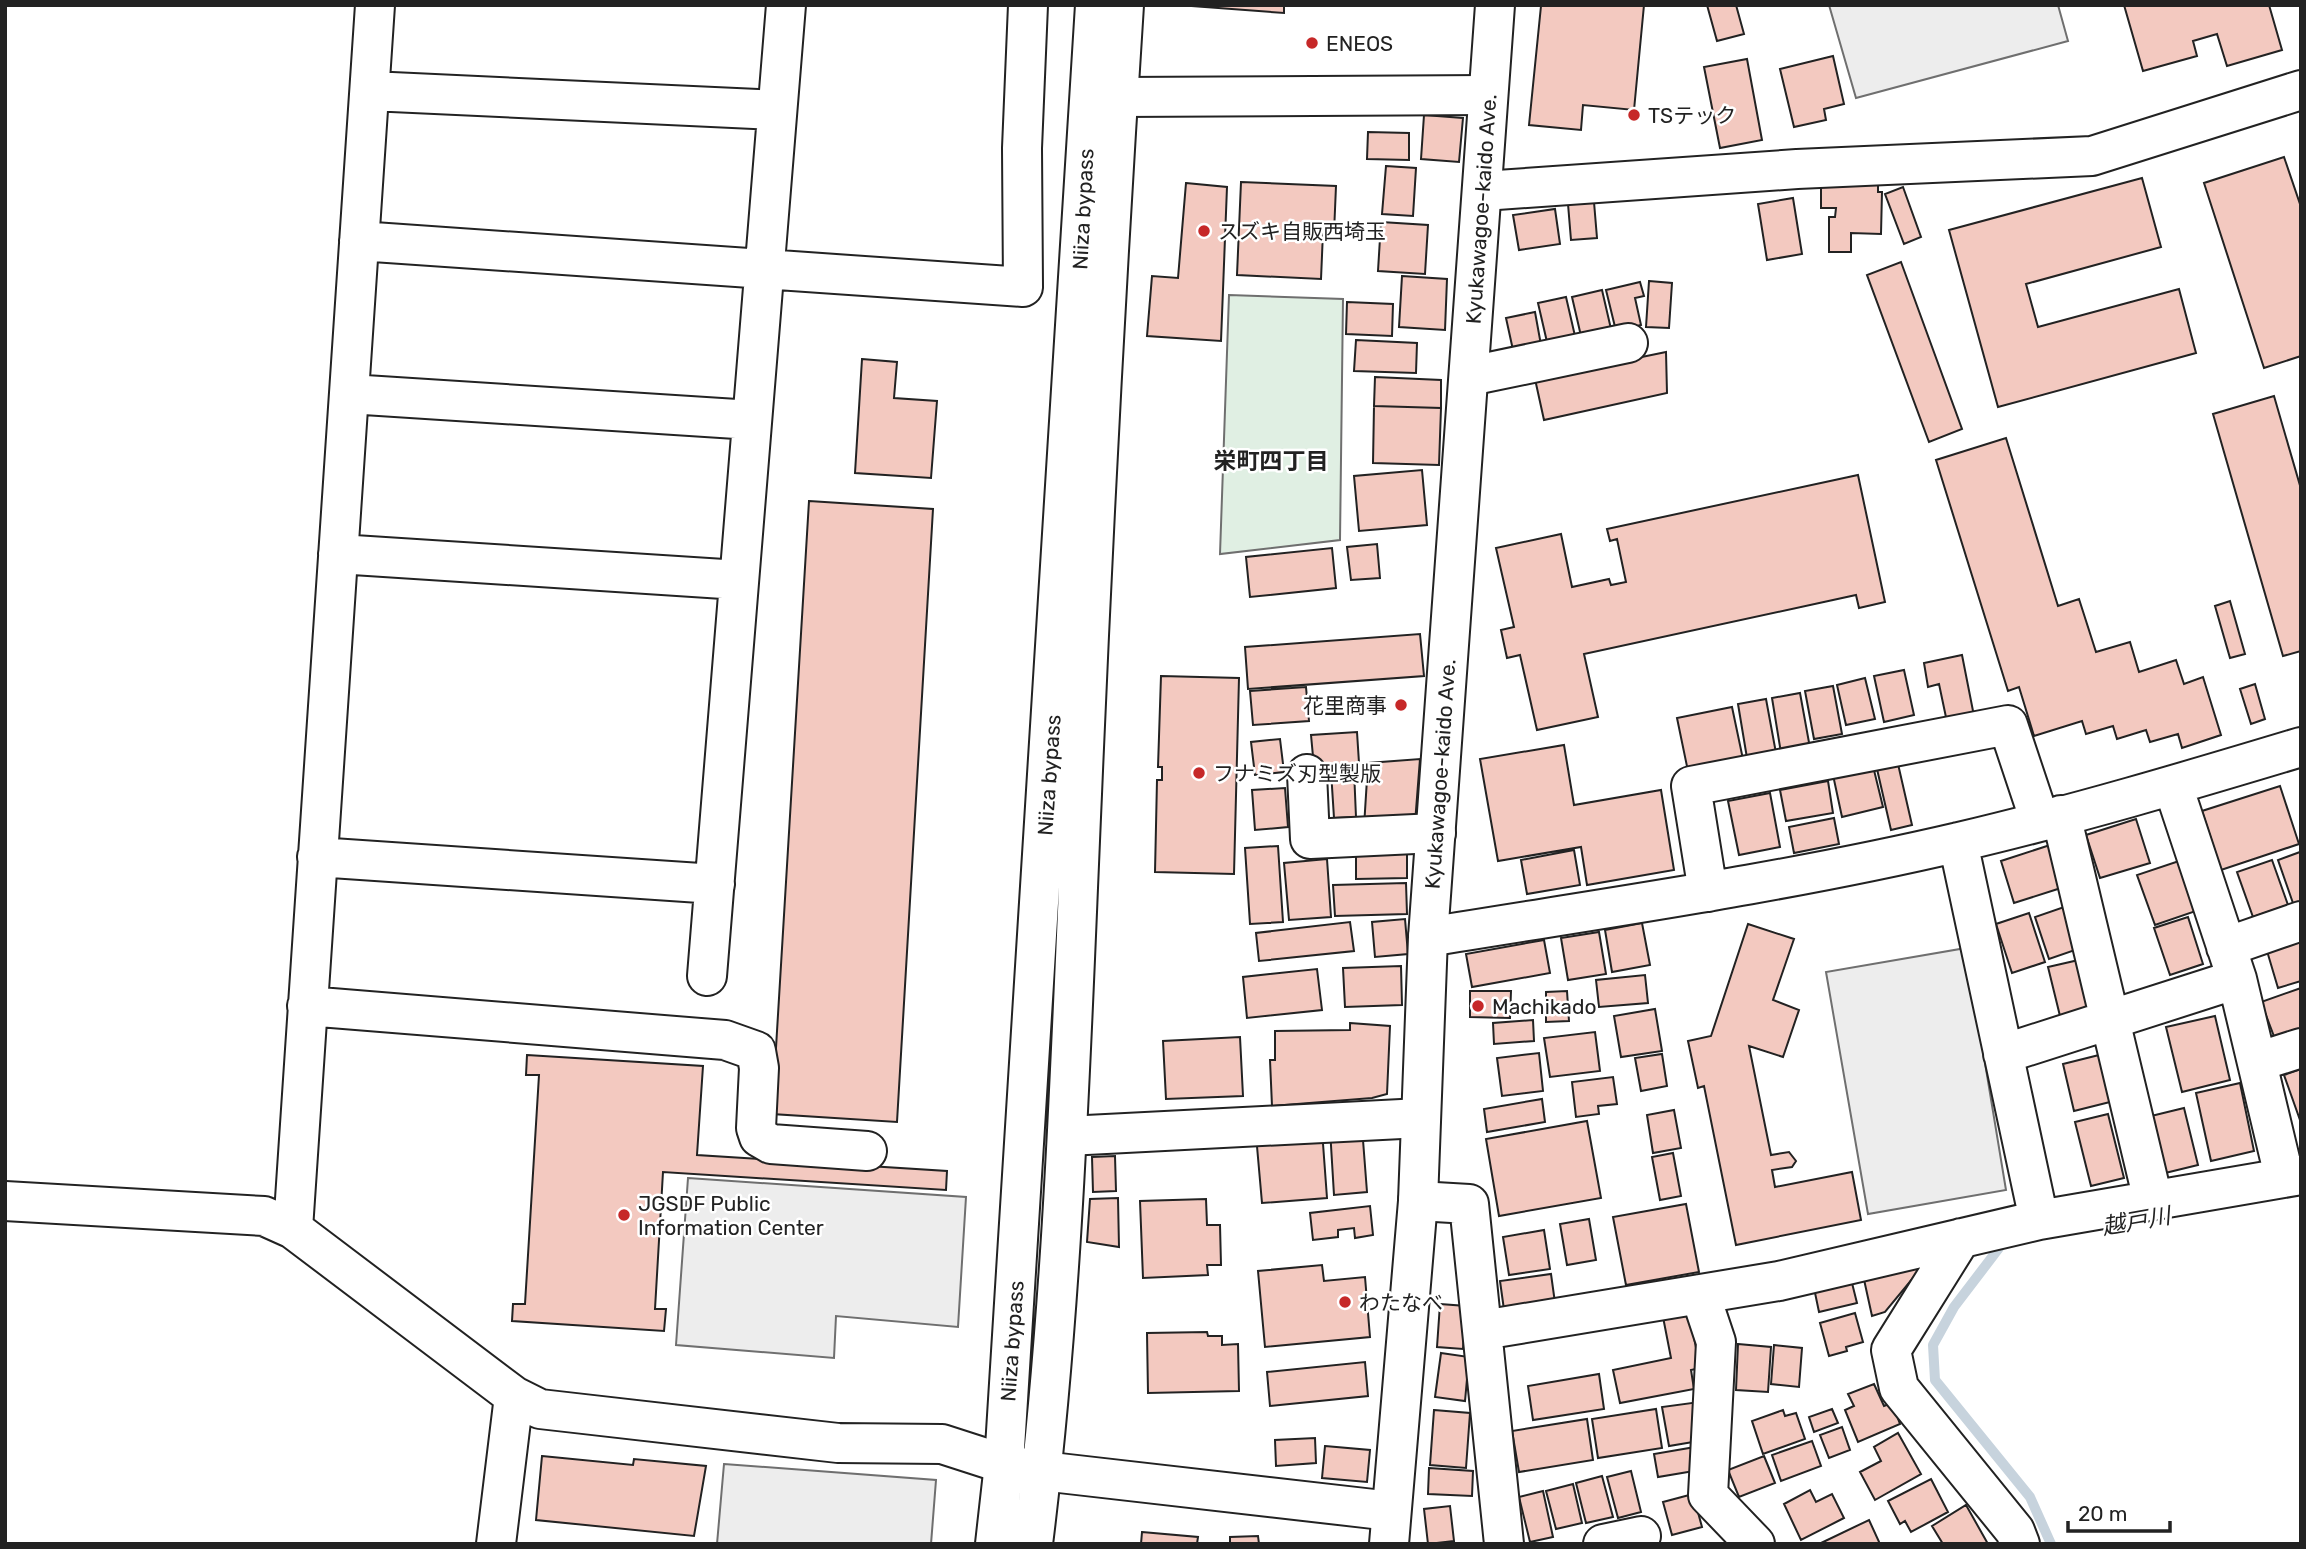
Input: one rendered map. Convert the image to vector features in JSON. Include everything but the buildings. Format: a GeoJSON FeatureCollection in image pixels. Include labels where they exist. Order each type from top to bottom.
{"type":"FeatureCollection","features":[{"type":"Feature","properties":{"kind":"main road"},"geometry":{"type":"LineString","coordinates":[[293,1229],[375,5]]}},
{"type":"Feature","properties":{"kind":"main road"},"geometry":{"type":"LineString","coordinates":[[708,976],[786,5]]}},
{"type":"Feature","properties":{"kind":"main road"},"geometry":{"type":"LineString","coordinates":[[359,241],[1023,287],[1023,148],[1028,5]]}},
{"type":"Feature","properties":{"kind":"main road","name":"Niiza bypass"},"geometry":{"type":"LineString","coordinates":[[995,1544],[1004,1464],[1095,5]]}},
{"type":"Feature","properties":{"kind":"main road","name":"Niiza bypass"},"geometry":{"type":"LineString","coordinates":[[1033,1544],[1042,1471],[1067,1136],[1087,685],[1124,5]]}},
{"type":"Feature","properties":{"kind":"main road","name":"Kyukawagoe-kaido Ave."},"geometry":{"type":"LineString","coordinates":[[1390,1527],[1418,1201],[1428,937],[1495,5]]}},
{"type":"Feature","properties":{"kind":"main road"},"geometry":{"type":"LineString","coordinates":[[1483,191],[1797,169],[2092,156],[2301,90]]}},
{"type":"Feature","properties":{"kind":"main road"},"geometry":{"type":"LineString","coordinates":[[370,91],[777,110]]}},
{"type":"Feature","properties":{"kind":"main road"},"geometry":{"type":"LineString","coordinates":[[1118,97],[1488,94]]}},
{"type":"Feature","properties":{"kind":"main road"},"geometry":{"type":"LineString","coordinates":[[1469,376],[1628,343]]}},
{"type":"Feature","properties":{"kind":"main road"},"geometry":{"type":"LineString","coordinates":[[349,394],[752,421]]}},
{"type":"Feature","properties":{"kind":"main road"},"geometry":{"type":"LineString","coordinates":[[338,554],[739,580]]}},
{"type":"Feature","properties":{"kind":"main road"},"geometry":{"type":"LineString","coordinates":[[1708,892],[1691,786],[2008,724],[2050,818],[2109,1020],[2153,1200]]}},
{"type":"Feature","properties":{"kind":"main road"},"geometry":{"type":"LineString","coordinates":[[1428,937],[1708,892],[1958,842],[2173,786],[2301,747]]}},
{"type":"Feature","properties":{"kind":"main road"},"geometry":{"type":"LineString","coordinates":[[1307,774],[1310,839],[1436,833]]}},
{"type":"Feature","properties":{"kind":"main road"},"geometry":{"type":"LineString","coordinates":[[1483,1330],[1779,1281],[2039,1220],[2292,1175],[2257,1062],[2232,963],[2173,786]]}},
{"type":"Feature","properties":{"kind":"main road"},"geometry":{"type":"LineString","coordinates":[[1958,842],[2039,1220]]}},
{"type":"Feature","properties":{"kind":"main road"},"geometry":{"type":"LineString","coordinates":[[317,858],[715,884]]}},
{"type":"Feature","properties":{"kind":"main road"},"geometry":{"type":"LineString","coordinates":[[2003,1054],[2109,1020],[2232,963],[2301,922]]}},
{"type":"Feature","properties":{"kind":"main road"},"geometry":{"type":"LineString","coordinates":[[307,1006],[725,1040],[742,1044],[756,1051],[759,1068],[756,1128],[759,1137],[771,1144],[867,1151]]}},
{"type":"Feature","properties":{"kind":"main road"},"geometry":{"type":"LineString","coordinates":[[2257,1062],[2301,1048]]}},
{"type":"Feature","properties":{"kind":"main road"},"geometry":{"type":"LineString","coordinates":[[1067,1136],[1421,1118]]}},
{"type":"Feature","properties":{"kind":"main road"},"geometry":{"type":"LineString","coordinates":[[5,1201],[264,1216],[293,1229],[514,1396],[540,1409],[838,1443],[942,1444],[1004,1464],[1390,1527]]}},
{"type":"Feature","properties":{"kind":"main road"},"geometry":{"type":"LineString","coordinates":[[1418,1201],[1469,1204],[1504,1544]]}},
{"type":"Feature","properties":{"kind":"main road"},"geometry":{"type":"LineString","coordinates":[[1961,1238],[1891,1350],[1899,1388],[2014,1531],[2020,1544]]}},
{"type":"Feature","properties":{"kind":"main road"},"geometry":{"type":"LineString","coordinates":[[1700,1294],[1716,1342],[1708,1495],[1755,1544]]}},
{"type":"Feature","properties":{"kind":"main road"},"geometry":{"type":"LineString","coordinates":[[496,1544],[514,1396]]}},
{"type":"Feature","properties":{"kind":"main road"},"geometry":{"type":"LineString","coordinates":[[1603,1544],[1641,1536]]}},
{"type":"Feature","properties":{"kind":"green space"},"geometry":{"type":"Polygon","coordinates":[[[1229,295],[1343,299],[1340,540],[1220,554],[1229,295]]]}},
{"type":"Feature","properties":{"kind":"shaded area"},"geometry":{"type":"Polygon","coordinates":[[[1829,5],[2058,5],[2068,41],[1856,98],[1829,5]]]}},
{"type":"Feature","properties":{"kind":"shaded area"},"geometry":{"type":"Polygon","coordinates":[[[1966,948],[2006,1190],[1868,1214],[1826,972],[1966,948]]]}},
{"type":"Feature","properties":{"kind":"shaded area"},"geometry":{"type":"Polygon","coordinates":[[[688,1178],[966,1197],[958,1327],[836,1316],[834,1358],[676,1345],[688,1178]]]}},
{"type":"Feature","properties":{"kind":"shaded area"},"geometry":{"type":"Polygon","coordinates":[[[724,1464],[936,1480],[931,1544],[717,1544],[724,1464]]]}},
{"type":"Feature","properties":{"kind":"waterway"},"geometry":{"type":"LineString","coordinates":[[1999,1248],[1954,1307],[1933,1345],[1935,1380],[2030,1497],[2051,1544]]}},
{"type":"Feature","properties":{"kind":"place","name":"ENEOS"},"geometry":{"type":"Point","coordinates":[1312,43]}},
{"type":"Feature","properties":{"kind":"place","name":"TSテック"},"geometry":{"type":"Point","coordinates":[1634,115]}},
{"type":"Feature","properties":{"kind":"place","name":"スズキ自販西埼玉"},"geometry":{"type":"Point","coordinates":[1204,231]}},
{"type":"Feature","properties":{"kind":"place","name":"花里商事"},"geometry":{"type":"Point","coordinates":[1401,705]}},
{"type":"Feature","properties":{"kind":"place","name":"フナミズ刃型製版"},"geometry":{"type":"Point","coordinates":[1199,773]}},
{"type":"Feature","properties":{"kind":"place","name":"Machikado"},"geometry":{"type":"Point","coordinates":[1478,1006]}},
{"type":"Feature","properties":{"kind":"place","name":"JGSDF Public Information Center"},"geometry":{"type":"Point","coordinates":[624,1215]}},
{"type":"Feature","properties":{"kind":"place","name":"わたなべ"},"geometry":{"type":"Point","coordinates":[1345,1302]}},
{"type":"Feature","properties":{"kind":"district","name":"栄町四丁目"},"geometry":{"type":"Point","coordinates":[1271,461]}},
{"type":"Feature","properties":{"kind":"water label","name":"越戸川"},"geometry":{"type":"Point","coordinates":[2136,1221]}}]}
